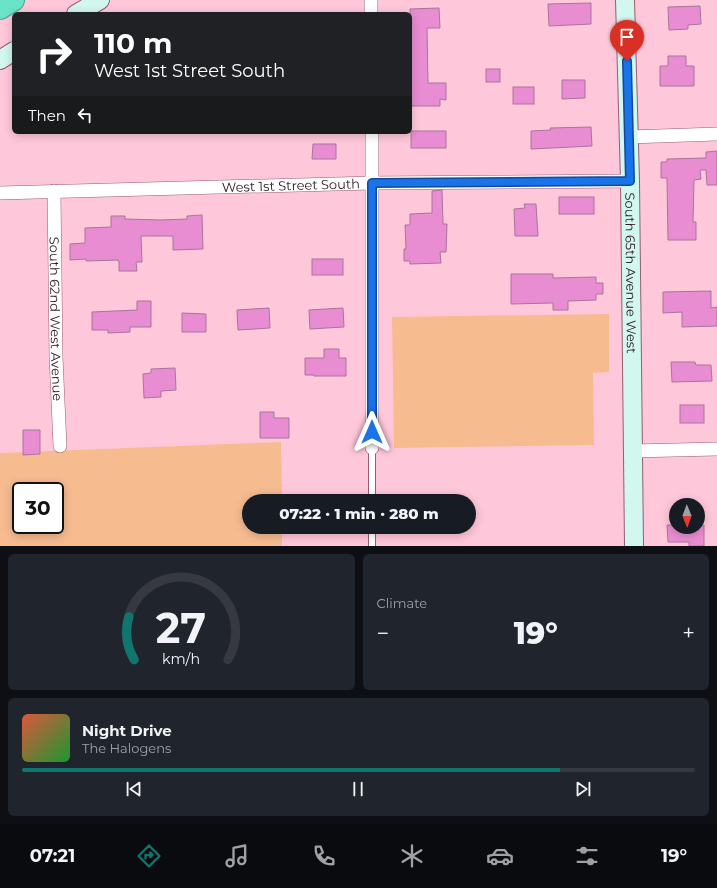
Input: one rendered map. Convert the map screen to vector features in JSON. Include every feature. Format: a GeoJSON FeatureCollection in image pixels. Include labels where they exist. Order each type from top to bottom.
{"type":"FeatureCollection","features":[{"type":"Feature","properties":{"kind":"highway"},"geometry":{"type":"LineString","coordinates":[[0,8],[13,0]]}},
{"type":"Feature","properties":{"kind":"street"},"geometry":{"type":"LineString","coordinates":[[79,12],[100,0]]}},
{"type":"Feature","properties":{"kind":"street"},"geometry":{"type":"LineString","coordinates":[[371,0],[371,12]]}},
{"type":"Feature","properties":{"kind":"street","name":"South 65th Avenue West"},"geometry":{"type":"LineString","coordinates":[[625,0],[630,181],[634,546]]}},
{"type":"Feature","properties":{"kind":"street"},"geometry":{"type":"LineString","coordinates":[[0,60],[12,52]]}},
{"type":"Feature","properties":{"kind":"street"},"geometry":{"type":"LineString","coordinates":[[372,134],[372,448]]}},
{"type":"Feature","properties":{"kind":"street"},"geometry":{"type":"LineString","coordinates":[[629,137],[717,134]]}},
{"type":"Feature","properties":{"kind":"street","name":"West 1st Street South"},"geometry":{"type":"LineString","coordinates":[[0,193],[372,183],[630,181]]}},
{"type":"Feature","properties":{"kind":"street","name":"South 62nd West Avenue"},"geometry":{"type":"LineString","coordinates":[[54,191],[56,356],[60,446]]}},
{"type":"Feature","properties":{"kind":"street"},"geometry":{"type":"LineString","coordinates":[[633,451],[717,449]]}},
{"type":"Feature","properties":{"kind":"lane"},"geometry":{"type":"LineString","coordinates":[[372,448],[372,494]]}},
{"type":"Feature","properties":{"kind":"lane"},"geometry":{"type":"LineString","coordinates":[[372,534],[372,546]]}},
{"type":"Feature","properties":{"kind":"shaded area"},"geometry":{"type":"Polygon","coordinates":[[[609,314],[609,372],[593,373],[594,445],[394,448],[392,317],[609,314]]]}},
{"type":"Feature","properties":{"kind":"shaded area"},"geometry":{"type":"Polygon","coordinates":[[[281,442],[282,494],[242,494],[242,534],[282,534],[282,546],[0,546],[0,453],[281,442]]]}},
{"type":"Feature","properties":{"kind":"building"},"geometry":{"type":"Polygon","coordinates":[[[591,3],[591,24],[549,26],[548,4],[591,3]]]}},
{"type":"Feature","properties":{"kind":"building"},"geometry":{"type":"Polygon","coordinates":[[[700,6],[701,24],[688,25],[688,29],[669,30],[668,7],[700,6]]]}},
{"type":"Feature","properties":{"kind":"building"},"geometry":{"type":"Polygon","coordinates":[[[439,8],[440,28],[427,28],[428,83],[446,83],[446,100],[440,99],[440,106],[412,106],[412,12],[410,12],[410,9],[439,8]]]}},
{"type":"Feature","properties":{"kind":"building"},"geometry":{"type":"Polygon","coordinates":[[[668,56],[686,56],[686,66],[694,66],[694,86],[660,86],[660,66],[668,66],[668,56]]]}},
{"type":"Feature","properties":{"kind":"building"},"geometry":{"type":"Polygon","coordinates":[[[486,69],[500,69],[500,82],[486,82],[486,69]]]}},
{"type":"Feature","properties":{"kind":"building"},"geometry":{"type":"Polygon","coordinates":[[[562,80],[585,80],[585,98],[562,99],[562,80]]]}},
{"type":"Feature","properties":{"kind":"building"},"geometry":{"type":"Polygon","coordinates":[[[513,87],[534,87],[534,104],[513,104],[513,87]]]}},
{"type":"Feature","properties":{"kind":"building"},"geometry":{"type":"Polygon","coordinates":[[[591,127],[592,146],[531,149],[531,131],[551,130],[550,128],[591,127]]]}},
{"type":"Feature","properties":{"kind":"building"},"geometry":{"type":"Polygon","coordinates":[[[412,131],[446,131],[446,148],[411,148],[412,131]]]}},
{"type":"Feature","properties":{"kind":"building"},"geometry":{"type":"Polygon","coordinates":[[[313,144],[336,144],[336,159],[312,159],[313,144]]]}},
{"type":"Feature","properties":{"kind":"building"},"geometry":{"type":"Polygon","coordinates":[[[717,151],[717,185],[707,185],[706,170],[700,170],[701,179],[694,180],[693,222],[696,222],[696,240],[668,240],[667,178],[661,178],[661,162],[667,162],[667,159],[706,158],[706,152],[717,151]]]}},
{"type":"Feature","properties":{"kind":"building"},"geometry":{"type":"Polygon","coordinates":[[[442,190],[443,224],[447,224],[446,252],[440,252],[441,263],[410,264],[410,261],[404,261],[404,249],[406,249],[405,225],[410,225],[410,214],[432,213],[432,191],[442,190]]]}},
{"type":"Feature","properties":{"kind":"building"},"geometry":{"type":"Polygon","coordinates":[[[559,197],[594,197],[594,214],[559,214],[559,197]]]}},
{"type":"Feature","properties":{"kind":"building"},"geometry":{"type":"Polygon","coordinates":[[[524,204],[536,204],[538,236],[515,236],[514,209],[525,208],[524,204]]]}},
{"type":"Feature","properties":{"kind":"building"},"geometry":{"type":"Polygon","coordinates":[[[202,215],[203,249],[173,250],[173,236],[141,236],[142,262],[136,262],[137,271],[119,271],[118,260],[70,260],[70,244],[85,243],[85,228],[111,227],[111,216],[125,216],[125,219],[161,220],[187,219],[187,216],[202,215]]]}},
{"type":"Feature","properties":{"kind":"building"},"geometry":{"type":"Polygon","coordinates":[[[312,259],[343,259],[343,275],[312,275],[312,259]]]}},
{"type":"Feature","properties":{"kind":"building"},"geometry":{"type":"Polygon","coordinates":[[[511,274],[553,274],[553,278],[596,277],[596,283],[603,283],[603,294],[596,294],[596,300],[568,301],[568,310],[553,310],[553,303],[511,304],[511,274]]]}},
{"type":"Feature","properties":{"kind":"building"},"geometry":{"type":"Polygon","coordinates":[[[711,291],[711,308],[717,307],[717,326],[682,327],[682,312],[663,313],[663,292],[711,291]]]}},
{"type":"Feature","properties":{"kind":"building"},"geometry":{"type":"Polygon","coordinates":[[[137,301],[151,301],[151,327],[130,327],[130,332],[108,333],[108,330],[92,330],[92,312],[137,310],[137,301]]]}},
{"type":"Feature","properties":{"kind":"building"},"geometry":{"type":"Polygon","coordinates":[[[269,308],[270,328],[238,330],[237,310],[269,308]]]}},
{"type":"Feature","properties":{"kind":"building"},"geometry":{"type":"Polygon","coordinates":[[[343,308],[344,327],[310,329],[309,310],[343,308]]]}},
{"type":"Feature","properties":{"kind":"building"},"geometry":{"type":"Polygon","coordinates":[[[182,313],[206,314],[206,332],[182,332],[182,313]]]}},
{"type":"Feature","properties":{"kind":"building"},"geometry":{"type":"Polygon","coordinates":[[[324,349],[339,349],[339,358],[346,358],[346,376],[305,375],[305,358],[324,358],[324,349]]]}},
{"type":"Feature","properties":{"kind":"building"},"geometry":{"type":"Polygon","coordinates":[[[671,362],[695,362],[696,365],[711,365],[712,381],[672,382],[671,362]]]}},
{"type":"Feature","properties":{"kind":"building"},"geometry":{"type":"Polygon","coordinates":[[[175,368],[176,390],[161,391],[161,397],[144,398],[143,374],[151,373],[151,369],[175,368]]]}},
{"type":"Feature","properties":{"kind":"building"},"geometry":{"type":"Polygon","coordinates":[[[680,405],[704,405],[704,423],[680,423],[680,405]]]}},
{"type":"Feature","properties":{"kind":"building"},"geometry":{"type":"Polygon","coordinates":[[[260,412],[274,412],[274,418],[289,418],[289,438],[260,438],[260,412]]]}},
{"type":"Feature","properties":{"kind":"building"},"geometry":{"type":"Polygon","coordinates":[[[23,430],[40,430],[40,454],[23,455],[23,430]]]}},
{"type":"Feature","properties":{"kind":"building"},"geometry":{"type":"Polygon","coordinates":[[[667,525],[669,525],[669,534],[704,534],[704,546],[689,546],[689,542],[668,542],[667,525]]]}},
{"type":"Feature","properties":{"kind":"route"},"geometry":{"type":"LineString","coordinates":[[372,432],[372,183],[630,181],[627,61]]}}]}
